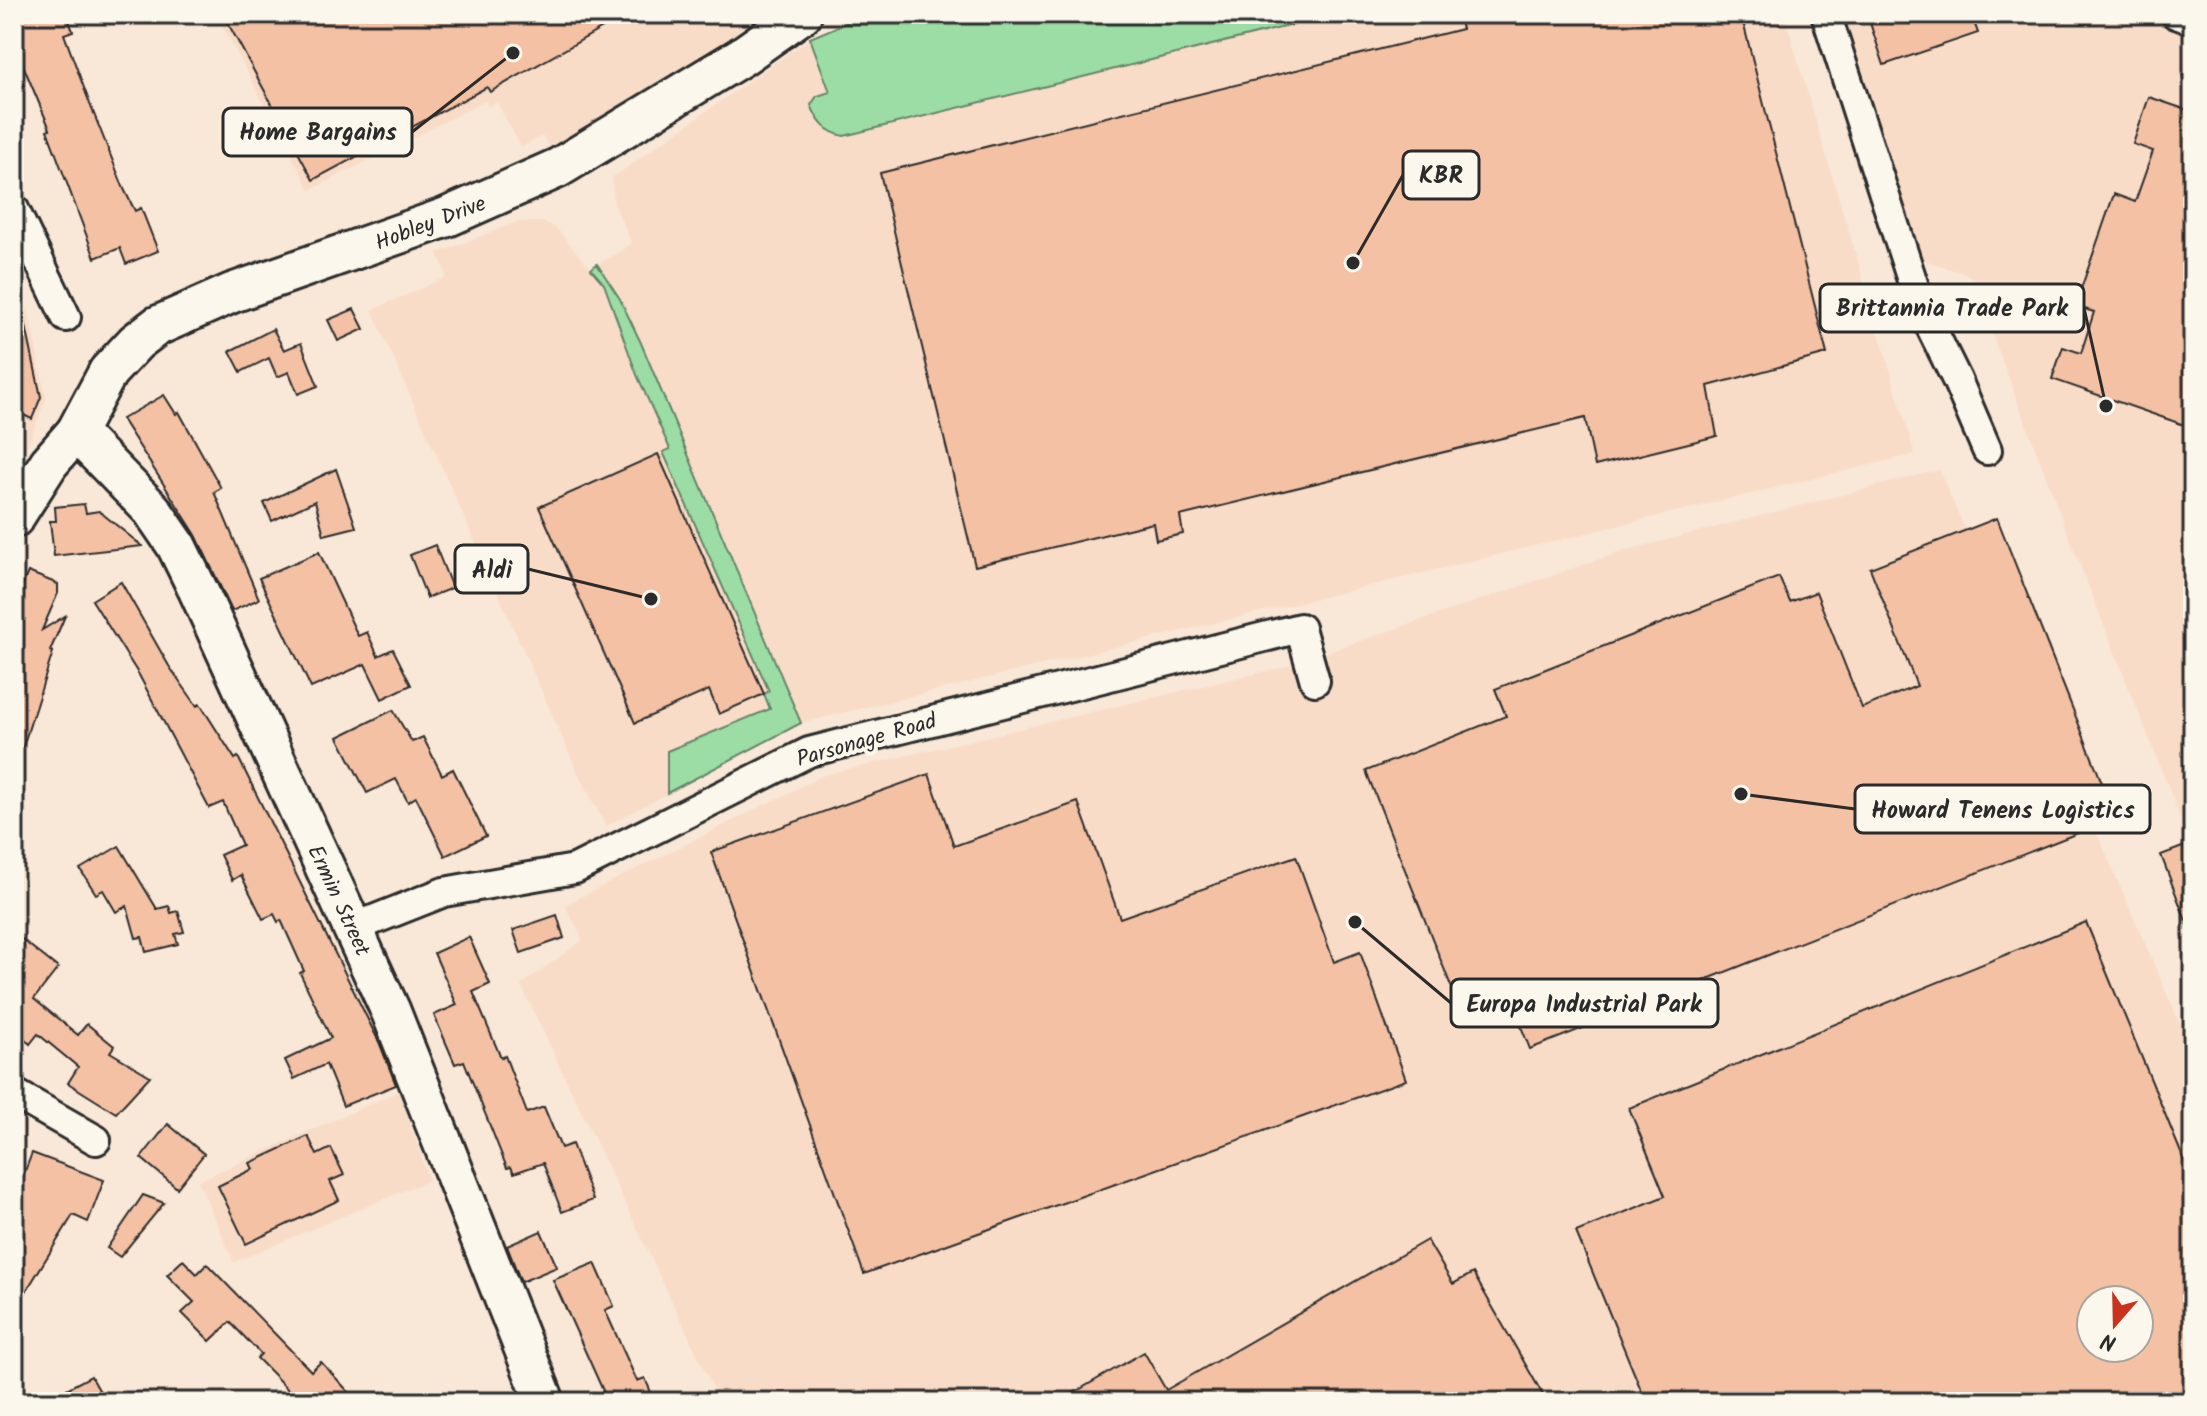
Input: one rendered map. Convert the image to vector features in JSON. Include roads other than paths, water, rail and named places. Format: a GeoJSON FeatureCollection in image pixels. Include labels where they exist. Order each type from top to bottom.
{"type":"FeatureCollection","features":[{"type":"Feature","properties":{"kind":"main road","name":"Hobley Drive"},"geometry":{"type":"LineString","coordinates":[[14,518],[49,463],[76,432],[108,372],[128,349],[157,326],[232,293],[447,217],[558,168],[741,57],[802,14]]}},
{"type":"Feature","properties":{"kind":"main road","name":"Ermin Street"},"geometry":{"type":"LineString","coordinates":[[76,432],[152,510],[176,545],[391,1012],[545,1402]]}},
{"type":"Feature","properties":{"kind":"street"},"geometry":{"type":"LineString","coordinates":[[1826,14],[1920,305],[1987,450]]}},
{"type":"Feature","properties":{"kind":"street"},"geometry":{"type":"LineString","coordinates":[[2176,14],[2193,20]]}},
{"type":"Feature","properties":{"kind":"street"},"geometry":{"type":"LineString","coordinates":[[14,209],[66,317]]}},
{"type":"Feature","properties":{"kind":"street","name":"Parsonage Road"},"geometry":{"type":"LineString","coordinates":[[353,928],[444,892],[575,869],[777,765],[854,739],[1300,628],[1315,681]]}},
{"type":"Feature","properties":{"kind":"street"},"geometry":{"type":"LineString","coordinates":[[14,1093],[96,1140]]}},
{"type":"Feature","properties":{"kind":"place","name":"Home Bargains"},"geometry":{"type":"Point","coordinates":[513,53]}},
{"type":"Feature","properties":{"kind":"place","name":"KBR"},"geometry":{"type":"Point","coordinates":[1353,263]}},
{"type":"Feature","properties":{"kind":"place","name":"Brittannia Trade Park"},"geometry":{"type":"Point","coordinates":[2106,406]}},
{"type":"Feature","properties":{"kind":"place","name":"Aldi"},"geometry":{"type":"Point","coordinates":[651,599]}},
{"type":"Feature","properties":{"kind":"place","name":"Howard Tenens Logistics"},"geometry":{"type":"Point","coordinates":[1741,794]}},
{"type":"Feature","properties":{"kind":"place","name":"Europa Industrial Park"},"geometry":{"type":"Point","coordinates":[1355,922]}}]}
